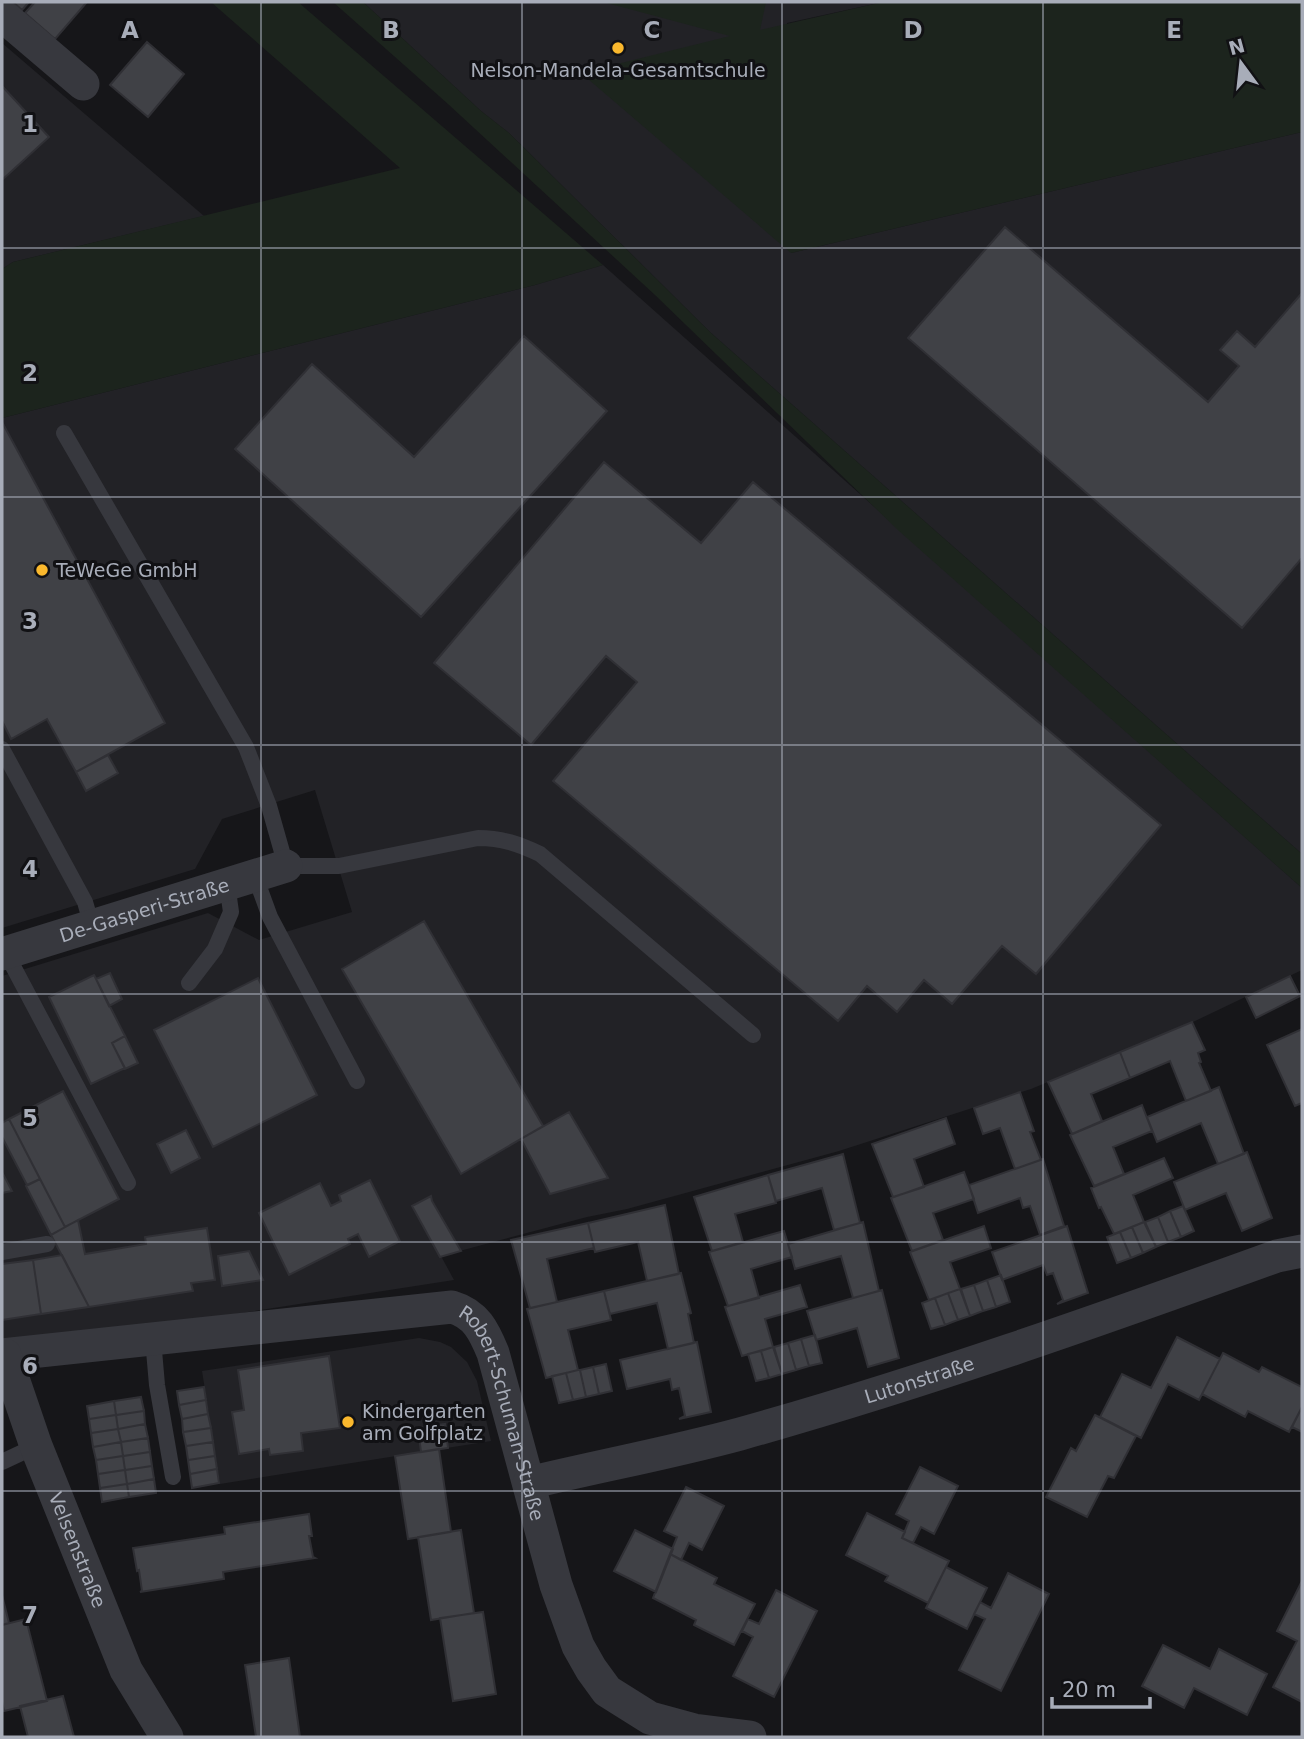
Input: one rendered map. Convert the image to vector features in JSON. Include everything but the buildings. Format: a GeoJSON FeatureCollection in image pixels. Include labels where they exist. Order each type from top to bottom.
{"type":"FeatureCollection","features":[{"type":"Feature","properties":{"kind":"street"},"geometry":{"type":"LineString","coordinates":[[2,15],[83,84]]}},
{"type":"Feature","properties":{"kind":"street","name":"De-Gasperi-Straße"},"geometry":{"type":"LineString","coordinates":[[4,954],[256,875]]}},
{"type":"Feature","properties":{"kind":"street","name":"Lutonstraße"},"geometry":{"type":"LineString","coordinates":[[529,1483],[728,1437],[899,1387],[1090,1324],[1277,1256],[1302,1251]]}},
{"type":"Feature","properties":{"kind":"street","name":"Robert-Schuman-Straße"},"geometry":{"type":"LineString","coordinates":[[3,1355],[452,1307],[464,1310],[483,1329],[493,1353],[564,1610],[578,1646],[607,1692],[634,1710],[661,1722],[694,1730],[750,1737]]}},
{"type":"Feature","properties":{"kind":"street","name":"Velsenstraße"},"geometry":{"type":"LineString","coordinates":[[3,1355],[36,1446],[126,1670],[167,1737]]}},
{"type":"Feature","properties":{"kind":"lane"},"geometry":{"type":"LineString","coordinates":[[64,433],[246,747],[269,806],[256,875],[231,912],[215,949],[189,983]]}},
{"type":"Feature","properties":{"kind":"lane"},"geometry":{"type":"LineString","coordinates":[[2,749],[85,902],[92,926]]}},
{"type":"Feature","properties":{"kind":"lane"},"geometry":{"type":"LineString","coordinates":[[256,875],[340,866],[478,838],[499,838],[519,844],[540,854],[753,1035]]}},
{"type":"Feature","properties":{"kind":"lane"},"geometry":{"type":"LineString","coordinates":[[256,875],[270,917],[357,1081]]}},
{"type":"Feature","properties":{"kind":"lane"},"geometry":{"type":"LineString","coordinates":[[4,954],[128,1183]]}},
{"type":"Feature","properties":{"kind":"lane"},"geometry":{"type":"LineString","coordinates":[[2,1252],[47,1244]]}},
{"type":"Feature","properties":{"kind":"lane"},"geometry":{"type":"LineString","coordinates":[[153,1339],[157,1385],[173,1477]]}},
{"type":"Feature","properties":{"kind":"lane"},"geometry":{"type":"LineString","coordinates":[[2,1462],[36,1446]]}},
{"type":"Feature","properties":{"kind":"shaded area"},"geometry":{"type":"Polygon","coordinates":[[[211,2],[298,2],[603,265],[535,285],[2,418],[2,269],[13,262],[400,168],[211,2]]]}},
{"type":"Feature","properties":{"kind":"shaded area"},"geometry":{"type":"Polygon","coordinates":[[[333,2],[363,2],[481,111],[509,133],[711,333],[1302,854],[1302,888],[899,531],[655,295],[333,2]]]}},
{"type":"Feature","properties":{"kind":"shaded area"},"geometry":{"type":"Polygon","coordinates":[[[363,2],[883,2],[787,23],[791,253],[1302,132],[1302,854],[711,333],[509,133],[481,111],[363,2]]]}},
{"type":"Feature","properties":{"kind":"shaded area"},"geometry":{"type":"Polygon","coordinates":[[[603,2],[766,2],[760,30],[883,2],[1302,2],[1302,132],[791,253],[581,73],[730,36],[603,2]]]}},
{"type":"Feature","properties":{"kind":"shaded area"},"geometry":{"type":"Polygon","coordinates":[[[2,43],[204,216],[13,262],[2,269],[2,43]]]}},
{"type":"Feature","properties":{"kind":"shaded area"},"geometry":{"type":"Polygon","coordinates":[[[603,265],[1302,888],[1302,970],[1193,1022],[1031,1089],[839,1151],[441,1256],[454,1280],[2,1350],[2,976],[208,913],[259,940],[352,912],[315,790],[222,819],[195,869],[2,928],[2,418],[535,285],[603,265]]]}},
{"type":"Feature","properties":{"kind":"shaded area","name":"Kindergarten am Golfplatz"},"geometry":{"type":"Polygon","coordinates":[[[419,1338],[451,1347],[467,1362],[477,1381],[491,1441],[220,1484],[202,1371],[419,1338]]]}},
{"type":"Feature","properties":{"kind":"place","name":"Nelson-Mandela-Gesamtschule"},"geometry":{"type":"Point","coordinates":[618,48]}},
{"type":"Feature","properties":{"kind":"place","name":"TeWeGe GmbH"},"geometry":{"type":"Point","coordinates":[42,570]}},
{"type":"Feature","properties":{"kind":"place","name":"Kindergarten am Golfplatz"},"geometry":{"type":"Point","coordinates":[348,1422]}}]}
